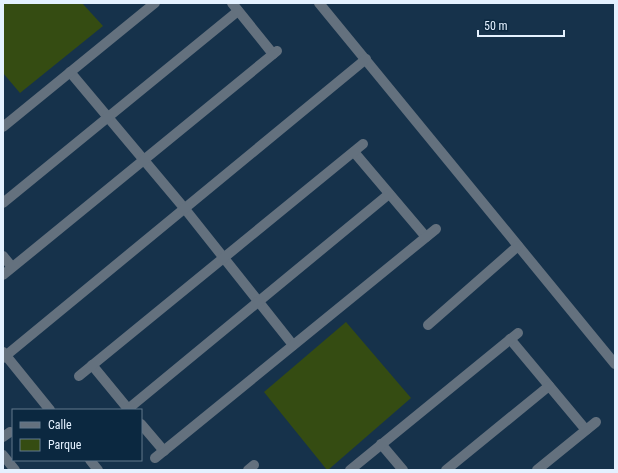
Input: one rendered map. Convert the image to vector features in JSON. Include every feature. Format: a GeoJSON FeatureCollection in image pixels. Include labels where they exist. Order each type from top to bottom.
{"type":"FeatureCollection","features":[{"type":"Feature","properties":{"kind":"street"},"geometry":{"type":"LineString","coordinates":[[3,127],[155,3]]}},
{"type":"Feature","properties":{"kind":"street"},"geometry":{"type":"LineString","coordinates":[[319,3],[615,364]]}},
{"type":"Feature","properties":{"kind":"street"},"geometry":{"type":"LineString","coordinates":[[3,203],[108,117],[235,7],[275,53],[3,275]]}},
{"type":"Feature","properties":{"kind":"street"},"geometry":{"type":"LineString","coordinates":[[49,409],[4,355],[185,210],[366,60]]}},
{"type":"Feature","properties":{"kind":"street"},"geometry":{"type":"LineString","coordinates":[[70,72],[185,210],[293,345]]}},
{"type":"Feature","properties":{"kind":"street"},"geometry":{"type":"LineString","coordinates":[[79,376],[363,144]]}},
{"type":"Feature","properties":{"kind":"street"},"geometry":{"type":"LineString","coordinates":[[354,152],[426,237]]}},
{"type":"Feature","properties":{"kind":"street"},"geometry":{"type":"LineString","coordinates":[[130,409],[389,194]]}},
{"type":"Feature","properties":{"kind":"street"},"geometry":{"type":"LineString","coordinates":[[155,458],[436,229]]}},
{"type":"Feature","properties":{"kind":"street"},"geometry":{"type":"LineString","coordinates":[[428,324],[518,246]]}},
{"type":"Feature","properties":{"kind":"street"},"geometry":{"type":"LineString","coordinates":[[3,256],[12,267]]}},
{"type":"Feature","properties":{"kind":"street"},"geometry":{"type":"LineString","coordinates":[[350,470],[514,336],[549,386],[586,430]]}},
{"type":"Feature","properties":{"kind":"street"},"geometry":{"type":"LineString","coordinates":[[92,365],[128,409]]}},
{"type":"Feature","properties":{"kind":"street"},"geometry":{"type":"LineString","coordinates":[[446,470],[549,386]]}},
{"type":"Feature","properties":{"kind":"street"},"geometry":{"type":"LineString","coordinates":[[537,470],[596,422]]}},
{"type":"Feature","properties":{"kind":"street"},"geometry":{"type":"LineString","coordinates":[[142,425],[164,451]]}},
{"type":"Feature","properties":{"kind":"street"},"geometry":{"type":"LineString","coordinates":[[381,444],[402,470]]}},
{"type":"Feature","properties":{"kind":"street"},"geometry":{"type":"LineString","coordinates":[[3,455],[15,470]]}},
{"type":"Feature","properties":{"kind":"street"},"geometry":{"type":"LineString","coordinates":[[91,461],[98,470]]}},
{"type":"Feature","properties":{"kind":"green space"},"geometry":{"type":"Polygon","coordinates":[[[3,3],[82,3],[103,26],[20,93],[3,73],[3,3]]]}},
{"type":"Feature","properties":{"kind":"green space"},"geometry":{"type":"Polygon","coordinates":[[[346,322],[411,398],[327,470],[264,392],[346,322]]]}}]}
